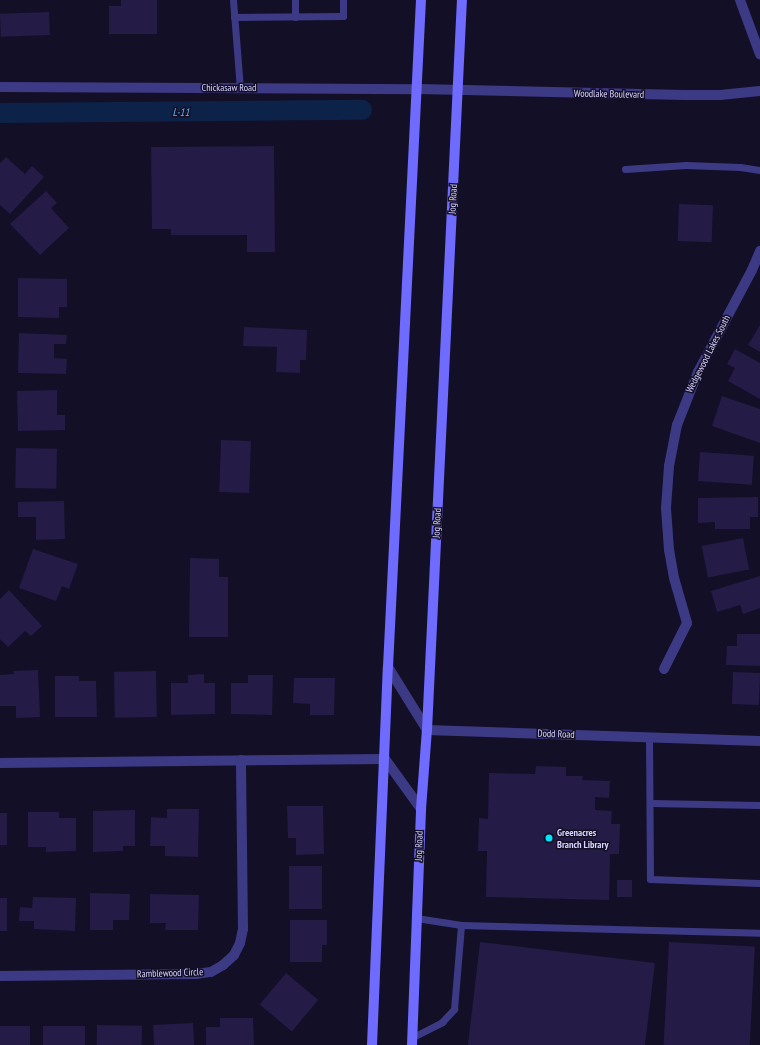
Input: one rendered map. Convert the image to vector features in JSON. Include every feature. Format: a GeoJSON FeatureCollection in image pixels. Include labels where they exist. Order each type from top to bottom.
{"type":"FeatureCollection","features":[{"type":"Feature","properties":{"kind":"main road"},"geometry":{"type":"LineString","coordinates":[[372,1045],[388,667],[418,90],[421,0]]}},
{"type":"Feature","properties":{"kind":"main road","name":"Jog Road"},"geometry":{"type":"LineString","coordinates":[[412,1041],[421,809],[427,730],[459,90],[462,0]]}},
{"type":"Feature","properties":{"kind":"street"},"geometry":{"type":"LineString","coordinates":[[740,0],[760,54]]}},
{"type":"Feature","properties":{"kind":"street","name":"Chickasaw Road"},"geometry":{"type":"LineString","coordinates":[[0,87],[459,90]]}},
{"type":"Feature","properties":{"kind":"street","name":"Woodlake Boulevard"},"geometry":{"type":"LineString","coordinates":[[459,90],[684,95],[720,95],[760,91]]}},
{"type":"Feature","properties":{"kind":"street","name":"Wedgewood Lakes South"},"geometry":{"type":"LineString","coordinates":[[664,669],[687,623],[671,564],[666,508],[669,466],[678,425],[698,372],[752,270],[760,251]]}},
{"type":"Feature","properties":{"kind":"street"},"geometry":{"type":"LineString","coordinates":[[388,667],[427,730]]}},
{"type":"Feature","properties":{"kind":"street","name":"Dodd Road"},"geometry":{"type":"LineString","coordinates":[[427,730],[760,741]]}},
{"type":"Feature","properties":{"kind":"street"},"geometry":{"type":"LineString","coordinates":[[0,762],[385,758],[421,809]]}},
{"type":"Feature","properties":{"kind":"street","name":"Ramblewood Circle"},"geometry":{"type":"LineString","coordinates":[[0,976],[196,974],[211,972],[223,965],[234,955],[243,929],[241,760]]}},
{"type":"Feature","properties":{"kind":"lane"},"geometry":{"type":"LineString","coordinates":[[233,0],[240,89]]}},
{"type":"Feature","properties":{"kind":"lane"},"geometry":{"type":"LineString","coordinates":[[295,0],[295,17]]}},
{"type":"Feature","properties":{"kind":"lane"},"geometry":{"type":"LineString","coordinates":[[234,17],[343,16],[343,0]]}},
{"type":"Feature","properties":{"kind":"lane"},"geometry":{"type":"LineString","coordinates":[[625,169],[686,165],[740,167],[760,170]]}},
{"type":"Feature","properties":{"kind":"lane"},"geometry":{"type":"LineString","coordinates":[[649,737],[650,879],[760,883]]}},
{"type":"Feature","properties":{"kind":"lane"},"geometry":{"type":"LineString","coordinates":[[650,803],[760,805]]}},
{"type":"Feature","properties":{"kind":"lane"},"geometry":{"type":"LineString","coordinates":[[416,918],[461,925],[760,933]]}},
{"type":"Feature","properties":{"kind":"lane"},"geometry":{"type":"LineString","coordinates":[[412,1041],[442,1022],[454,1008],[461,925]]}},
{"type":"Feature","properties":{"kind":"building"},"geometry":{"type":"Polygon","coordinates":[[[121,0],[157,0],[157,34],[109,34],[109,6],[121,6],[121,0]]]}},
{"type":"Feature","properties":{"kind":"building"},"geometry":{"type":"Polygon","coordinates":[[[49,12],[50,35],[1,37],[0,14],[49,12]]]}},
{"type":"Feature","properties":{"kind":"building"},"geometry":{"type":"Polygon","coordinates":[[[274,146],[275,252],[247,252],[247,235],[171,235],[171,229],[152,229],[151,147],[274,146]]]}},
{"type":"Feature","properties":{"kind":"building"},"geometry":{"type":"Polygon","coordinates":[[[6,157],[25,174],[32,166],[44,177],[10,214],[0,205],[0,163],[6,157]]]}},
{"type":"Feature","properties":{"kind":"building"},"geometry":{"type":"Polygon","coordinates":[[[46,191],[57,203],[51,208],[69,228],[40,255],[10,224],[46,191]]]}},
{"type":"Feature","properties":{"kind":"building"},"geometry":{"type":"Polygon","coordinates":[[[679,204],[713,205],[712,242],[678,241],[679,204]]]}},
{"type":"Feature","properties":{"kind":"building"},"geometry":{"type":"Polygon","coordinates":[[[18,278],[67,279],[67,307],[59,307],[59,318],[18,317],[18,278]]]}},
{"type":"Feature","properties":{"kind":"building"},"geometry":{"type":"Polygon","coordinates":[[[760,325],[760,352],[748,345],[760,325]]]}},
{"type":"Feature","properties":{"kind":"building"},"geometry":{"type":"Polygon","coordinates":[[[244,327],[307,330],[306,360],[300,360],[300,373],[276,372],[277,347],[243,346],[244,327]]]}},
{"type":"Feature","properties":{"kind":"building"},"geometry":{"type":"Polygon","coordinates":[[[19,333],[67,335],[66,344],[54,344],[54,358],[67,359],[66,374],[18,373],[19,333]]]}},
{"type":"Feature","properties":{"kind":"building"},"geometry":{"type":"Polygon","coordinates":[[[735,349],[760,363],[760,399],[728,381],[735,368],[727,364],[735,349]]]}},
{"type":"Feature","properties":{"kind":"building"},"geometry":{"type":"Polygon","coordinates":[[[57,390],[57,415],[65,415],[65,430],[18,431],[17,391],[57,390]]]}},
{"type":"Feature","properties":{"kind":"building"},"geometry":{"type":"Polygon","coordinates":[[[722,396],[760,409],[760,443],[712,426],[722,396]]]}},
{"type":"Feature","properties":{"kind":"building"},"geometry":{"type":"Polygon","coordinates":[[[221,440],[251,441],[249,493],[219,492],[221,440]]]}},
{"type":"Feature","properties":{"kind":"building"},"geometry":{"type":"Polygon","coordinates":[[[16,448],[57,449],[56,489],[15,488],[16,448]]]}},
{"type":"Feature","properties":{"kind":"building"},"geometry":{"type":"Polygon","coordinates":[[[700,452],[754,456],[752,485],[698,481],[700,452]]]}},
{"type":"Feature","properties":{"kind":"building"},"geometry":{"type":"Polygon","coordinates":[[[758,497],[758,517],[750,517],[750,529],[715,529],[715,522],[698,523],[698,498],[758,497]]]}},
{"type":"Feature","properties":{"kind":"building"},"geometry":{"type":"Polygon","coordinates":[[[64,501],[65,539],[36,540],[36,517],[18,517],[18,502],[64,501]]]}},
{"type":"Feature","properties":{"kind":"building"},"geometry":{"type":"Polygon","coordinates":[[[743,538],[749,569],[708,577],[702,546],[743,538]]]}},
{"type":"Feature","properties":{"kind":"building"},"geometry":{"type":"Polygon","coordinates":[[[33,549],[78,564],[69,589],[62,586],[56,601],[19,588],[33,549]]]}},
{"type":"Feature","properties":{"kind":"building"},"geometry":{"type":"Polygon","coordinates":[[[190,558],[219,559],[219,577],[228,577],[228,637],[189,637],[190,558]]]}},
{"type":"Feature","properties":{"kind":"building"},"geometry":{"type":"Polygon","coordinates":[[[760,576],[760,608],[743,614],[740,605],[717,612],[711,591],[760,576]]]}},
{"type":"Feature","properties":{"kind":"building"},"geometry":{"type":"Polygon","coordinates":[[[9,590],[42,626],[31,636],[25,631],[8,647],[0,639],[0,599],[9,590]]]}},
{"type":"Feature","properties":{"kind":"building"},"geometry":{"type":"Polygon","coordinates":[[[737,634],[760,634],[760,666],[726,665],[727,646],[737,646],[737,634]]]}},
{"type":"Feature","properties":{"kind":"building"},"geometry":{"type":"Polygon","coordinates":[[[38,670],[40,717],[16,718],[16,706],[0,706],[0,675],[14,674],[13,671],[38,670]]]}},
{"type":"Feature","properties":{"kind":"building"},"geometry":{"type":"Polygon","coordinates":[[[156,671],[157,717],[115,718],[114,672],[156,671]]]}},
{"type":"Feature","properties":{"kind":"building"},"geometry":{"type":"Polygon","coordinates":[[[733,672],[760,673],[759,705],[732,704],[733,672]]]}},
{"type":"Feature","properties":{"kind":"building"},"geometry":{"type":"Polygon","coordinates":[[[204,674],[204,683],[215,683],[215,714],[171,715],[171,683],[188,683],[188,675],[204,674]]]}},
{"type":"Feature","properties":{"kind":"building"},"geometry":{"type":"Polygon","coordinates":[[[248,675],[273,675],[272,715],[231,714],[231,683],[248,683],[248,675]]]}},
{"type":"Feature","properties":{"kind":"building"},"geometry":{"type":"Polygon","coordinates":[[[55,676],[79,676],[79,681],[96,681],[97,717],[55,717],[55,676]]]}},
{"type":"Feature","properties":{"kind":"building"},"geometry":{"type":"Polygon","coordinates":[[[294,678],[335,678],[334,715],[310,715],[310,704],[293,703],[294,678]]]}},
{"type":"Feature","properties":{"kind":"building","name":"Greenacres Branch Library"},"geometry":{"type":"Polygon","coordinates":[[[536,766],[566,767],[566,776],[583,776],[582,780],[610,781],[609,798],[595,797],[595,810],[612,811],[611,824],[620,824],[619,854],[610,854],[609,900],[486,897],[487,851],[478,851],[479,818],[488,819],[489,773],[535,774],[536,766]]]}},
{"type":"Feature","properties":{"kind":"building"},"geometry":{"type":"Polygon","coordinates":[[[287,806],[323,806],[324,854],[296,855],[296,838],[288,838],[287,806]]]}},
{"type":"Feature","properties":{"kind":"building"},"geometry":{"type":"Polygon","coordinates":[[[167,809],[199,809],[198,857],[165,856],[165,846],[150,846],[151,817],[167,818],[167,809]]]}},
{"type":"Feature","properties":{"kind":"building"},"geometry":{"type":"Polygon","coordinates":[[[135,810],[135,846],[123,846],[123,851],[93,852],[93,811],[135,810]]]}},
{"type":"Feature","properties":{"kind":"building"},"geometry":{"type":"Polygon","coordinates":[[[28,812],[59,812],[59,818],[76,818],[76,851],[46,852],[46,847],[28,847],[28,812]]]}},
{"type":"Feature","properties":{"kind":"building"},"geometry":{"type":"Polygon","coordinates":[[[0,813],[7,813],[7,845],[0,845],[0,813]]]}},
{"type":"Feature","properties":{"kind":"building"},"geometry":{"type":"Polygon","coordinates":[[[289,866],[322,866],[322,909],[289,909],[289,866]]]}},
{"type":"Feature","properties":{"kind":"building"},"geometry":{"type":"Polygon","coordinates":[[[617,880],[632,880],[632,897],[617,897],[617,880]]]}},
{"type":"Feature","properties":{"kind":"building"},"geometry":{"type":"Polygon","coordinates":[[[90,893],[130,894],[129,920],[113,920],[113,930],[90,930],[90,893]]]}},
{"type":"Feature","properties":{"kind":"building"},"geometry":{"type":"Polygon","coordinates":[[[150,894],[199,895],[198,930],[165,930],[166,923],[150,923],[150,894]]]}},
{"type":"Feature","properties":{"kind":"building"},"geometry":{"type":"Polygon","coordinates":[[[33,897],[76,898],[75,931],[34,929],[34,921],[19,921],[20,907],[32,908],[33,897]]]}},
{"type":"Feature","properties":{"kind":"building"},"geometry":{"type":"Polygon","coordinates":[[[0,898],[7,898],[7,931],[0,931],[0,898]]]}},
{"type":"Feature","properties":{"kind":"building"},"geometry":{"type":"Polygon","coordinates":[[[290,920],[327,920],[327,945],[322,945],[322,962],[290,962],[290,920]]]}},
{"type":"Feature","properties":{"kind":"building"},"geometry":{"type":"Polygon","coordinates":[[[480,942],[655,963],[645,1045],[468,1045],[480,942]]]}},
{"type":"Feature","properties":{"kind":"building"},"geometry":{"type":"Polygon","coordinates":[[[669,942],[755,947],[750,1045],[664,1045],[669,942]]]}},
{"type":"Feature","properties":{"kind":"building"},"geometry":{"type":"Polygon","coordinates":[[[286,973],[318,1000],[292,1031],[260,1004],[286,973]]]}},
{"type":"Feature","properties":{"kind":"building"},"geometry":{"type":"Polygon","coordinates":[[[220,1018],[253,1018],[254,1045],[206,1045],[206,1027],[220,1027],[220,1018]]]}},
{"type":"Feature","properties":{"kind":"building"},"geometry":{"type":"Polygon","coordinates":[[[193,1023],[194,1045],[154,1045],[153,1025],[193,1023]]]}},
{"type":"Feature","properties":{"kind":"building"},"geometry":{"type":"Polygon","coordinates":[[[97,1025],[142,1026],[142,1045],[97,1045],[97,1025]]]}},
{"type":"Feature","properties":{"kind":"building"},"geometry":{"type":"Polygon","coordinates":[[[0,1026],[30,1026],[30,1045],[0,1045],[0,1026]]]}},
{"type":"Feature","properties":{"kind":"building"},"geometry":{"type":"Polygon","coordinates":[[[43,1026],[85,1026],[85,1045],[43,1045],[43,1026]]]}},
{"type":"Feature","properties":{"kind":"waterway","name":"L-11"},"geometry":{"type":"LineString","coordinates":[[0,113],[362,110]]}},
{"type":"Feature","properties":{"kind":"place","name":"Greenacres Branch Library"},"geometry":{"type":"Point","coordinates":[549,838]}}]}
